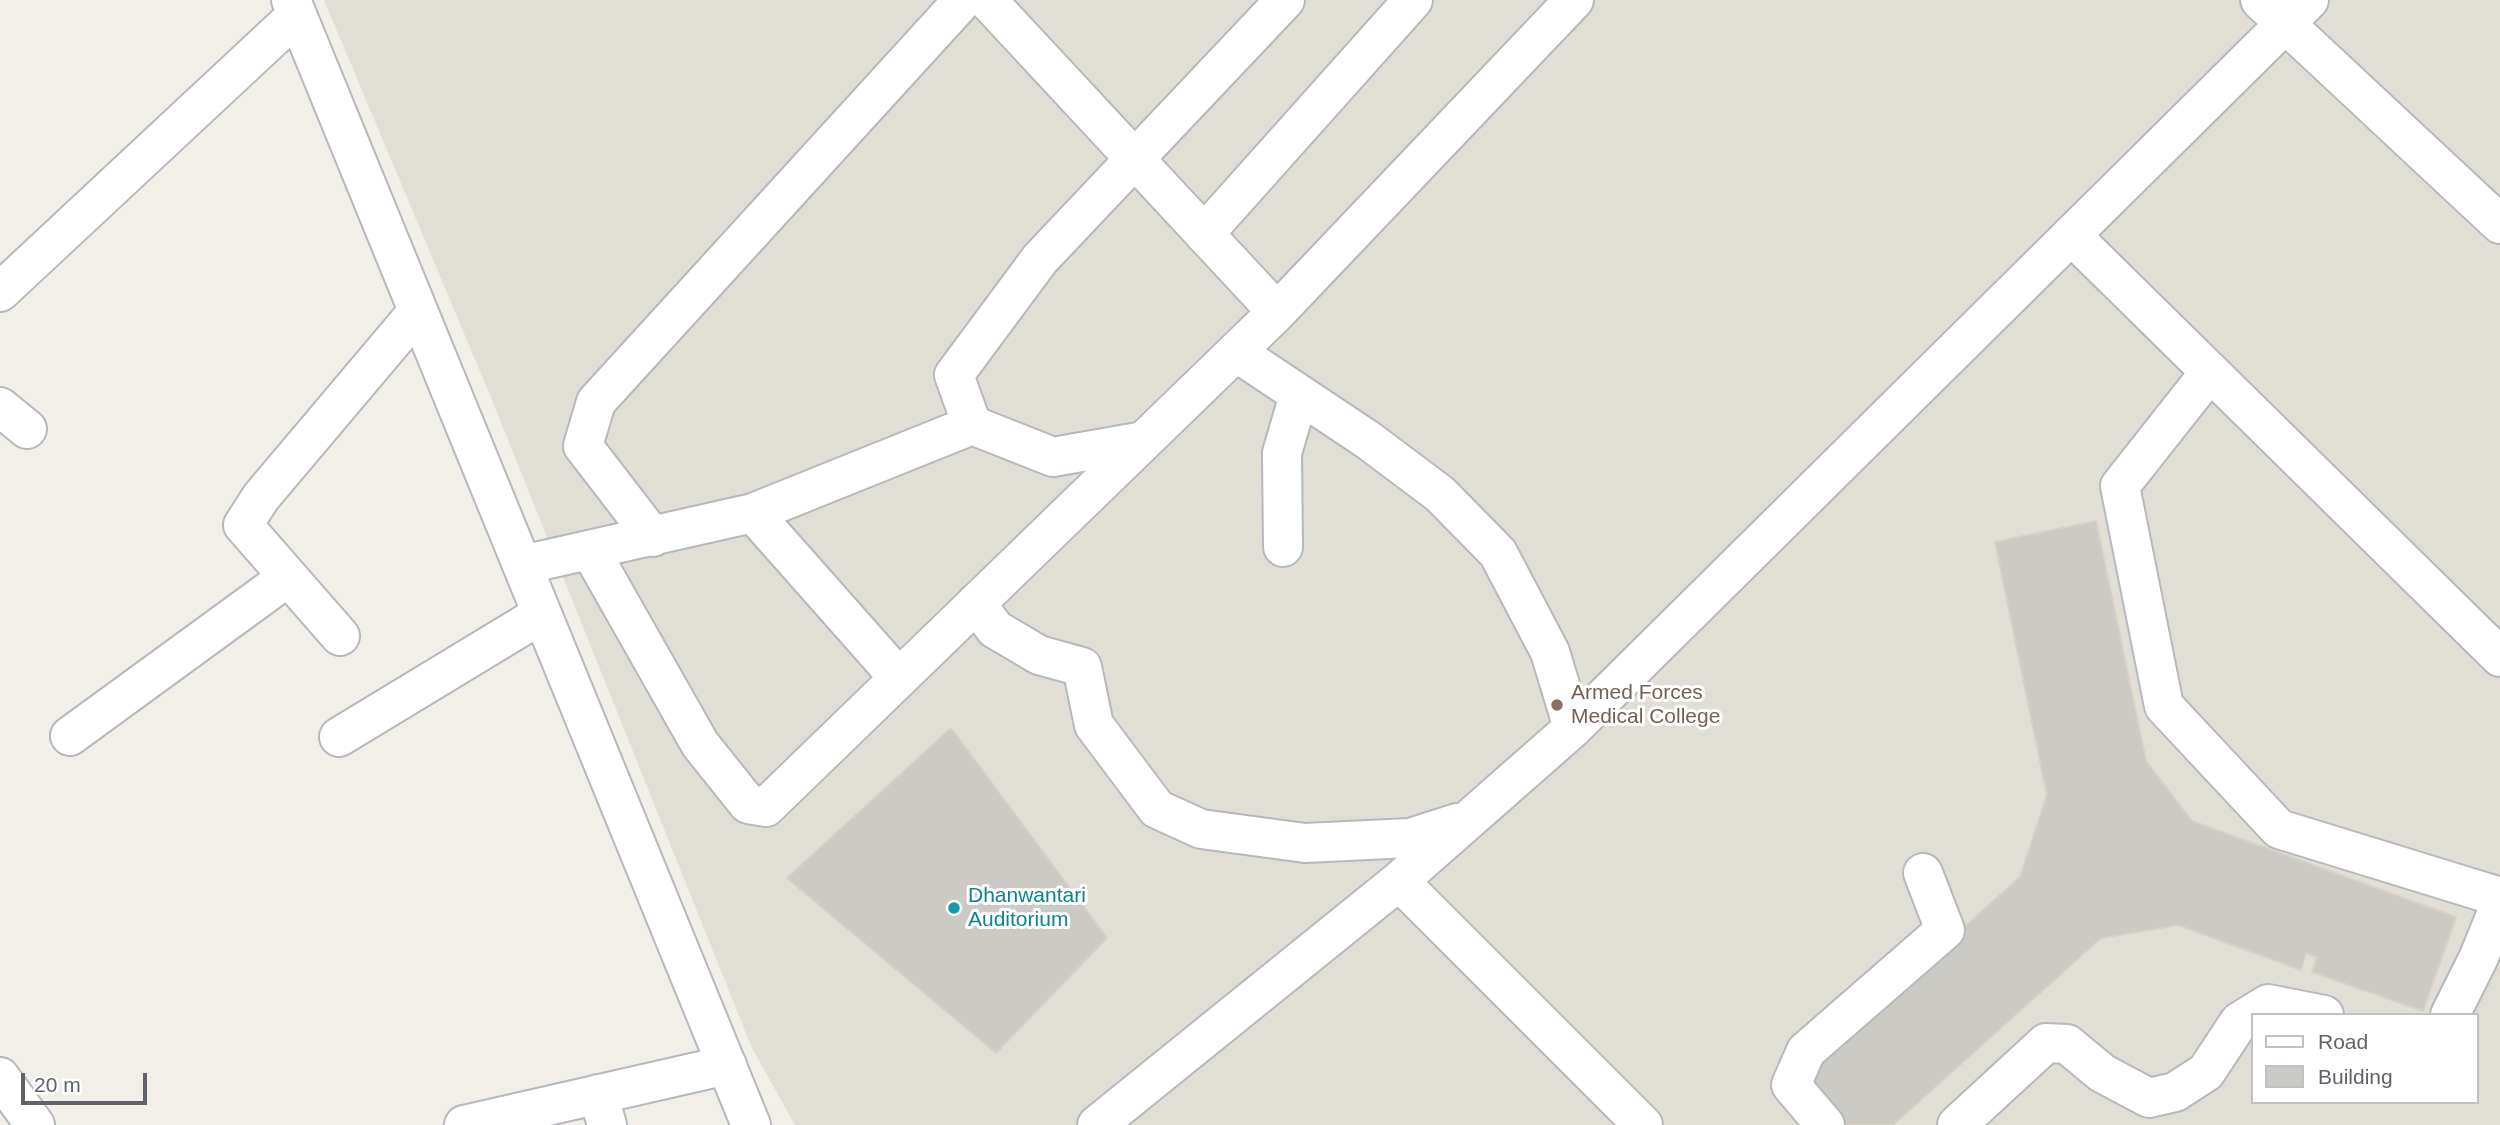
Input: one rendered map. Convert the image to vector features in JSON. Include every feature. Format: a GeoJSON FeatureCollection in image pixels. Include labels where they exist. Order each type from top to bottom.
{"type":"FeatureCollection","features":[{"type":"Feature","properties":{"kind":"street"},"geometry":{"type":"LineString","coordinates":[[653,537],[583,446],[596,402],[963,0]]}},
{"type":"Feature","properties":{"kind":"street"},"geometry":{"type":"LineString","coordinates":[[987,0],[1277,312]]}},
{"type":"Feature","properties":{"kind":"street"},"geometry":{"type":"LineString","coordinates":[[972,425],[954,375],[1040,259],[1284,0]]}},
{"type":"Feature","properties":{"kind":"street"},"geometry":{"type":"LineString","coordinates":[[1204,234],[1413,0]]}},
{"type":"Feature","properties":{"kind":"street"},"geometry":{"type":"LineString","coordinates":[[590,550],[700,744],[748,804],[766,807],[1277,312],[1574,0]]}},
{"type":"Feature","properties":{"kind":"street"},"geometry":{"type":"LineString","coordinates":[[0,292],[294,7],[751,1125]]}},
{"type":"Feature","properties":{"kind":"street"},"geometry":{"type":"LineString","coordinates":[[1097,1125],[1399,881],[1573,727],[2071,234],[2285,8],[2500,224]]}},
{"type":"Feature","properties":{"kind":"street"},"geometry":{"type":"LineString","coordinates":[[2071,234],[2500,657]]}},
{"type":"Feature","properties":{"kind":"street"},"geometry":{"type":"LineString","coordinates":[[340,636],[243,524],[261,497],[418,311]]}},
{"type":"Feature","properties":{"kind":"street"},"geometry":{"type":"LineString","coordinates":[[1236,352],[1368,440],[1440,494],[1498,553],[1550,652],[1573,727]]}},
{"type":"Feature","properties":{"kind":"street"},"geometry":{"type":"LineString","coordinates":[[2210,372],[2120,486],[2164,706],[2279,829],[2500,897]]}},
{"type":"Feature","properties":{"kind":"street"},"geometry":{"type":"LineString","coordinates":[[1283,547],[1282,453],[1299,395]]}},
{"type":"Feature","properties":{"kind":"street"},"geometry":{"type":"LineString","coordinates":[[522,565],[752,513],[972,425],[1053,457],[1144,441]]}},
{"type":"Feature","properties":{"kind":"street"},"geometry":{"type":"LineString","coordinates":[[752,513],[900,678]]}},
{"type":"Feature","properties":{"kind":"street"},"geometry":{"type":"LineString","coordinates":[[70,736],[288,577]]}},
{"type":"Feature","properties":{"kind":"street"},"geometry":{"type":"LineString","coordinates":[[976,603],[995,629],[1006,636],[1039,655],[1082,667],[1094,725],[1157,809],[1201,829],[1305,844],[1410,838],[1469,820]]}},
{"type":"Feature","properties":{"kind":"street"},"geometry":{"type":"LineString","coordinates":[[340,737],[542,614]]}},
{"type":"Feature","properties":{"kind":"street"},"geometry":{"type":"LineString","coordinates":[[1825,1125],[1791,1085],[1806,1051],[1945,929],[1923,873]]}},
{"type":"Feature","properties":{"kind":"street"},"geometry":{"type":"LineString","coordinates":[[1399,881],[1643,1125]]}},
{"type":"Feature","properties":{"kind":"street"},"geometry":{"type":"LineString","coordinates":[[2451,1013],[2478,959],[2500,905]]}},
{"type":"Feature","properties":{"kind":"street"},"geometry":{"type":"LineString","coordinates":[[2254,1013],[2268,1004],[2314,1013]]}},
{"type":"Feature","properties":{"kind":"street"},"geometry":{"type":"LineString","coordinates":[[1957,1125],[2046,1043],[2067,1044],[2102,1073],[2149,1098],[2175,1092],[2206,1072],[2239,1022],[2252,1014]]}},
{"type":"Feature","properties":{"kind":"street"},"geometry":{"type":"LineString","coordinates":[[464,1125],[603,1110],[726,1065]]}},
{"type":"Feature","properties":{"kind":"street"},"geometry":{"type":"LineString","coordinates":[[0,1077],[35,1125]]}},
{"type":"Feature","properties":{"kind":"shaded area","name":"Armed Forces Medical College"},"geometry":{"type":"Polygon","coordinates":[[[324,0],[2500,0],[2500,1125],[795,1125],[752,1048],[490,395],[324,0]]]}},
{"type":"Feature","properties":{"kind":"building"},"geometry":{"type":"Polygon","coordinates":[[[2096,521],[2146,761],[2192,821],[2456,917],[2423,1011],[2312,972],[2317,957],[2306,953],[2301,970],[2178,925],[2101,938],[1893,1125],[1845,1125],[1800,1074],[2020,877],[2047,795],[1995,542],[2096,521]]]}},
{"type":"Feature","properties":{"kind":"building","name":"Dhanwantari Auditorium"},"geometry":{"type":"Polygon","coordinates":[[[951,728],[1107,938],[996,1053],[787,878],[951,728]]]}},
{"type":"Feature","properties":{"kind":"place","name":"Armed Forces Medical College"},"geometry":{"type":"Point","coordinates":[1557,705]}},
{"type":"Feature","properties":{"kind":"place","name":"Dhanwantari Auditorium"},"geometry":{"type":"Point","coordinates":[954,908]}}]}
